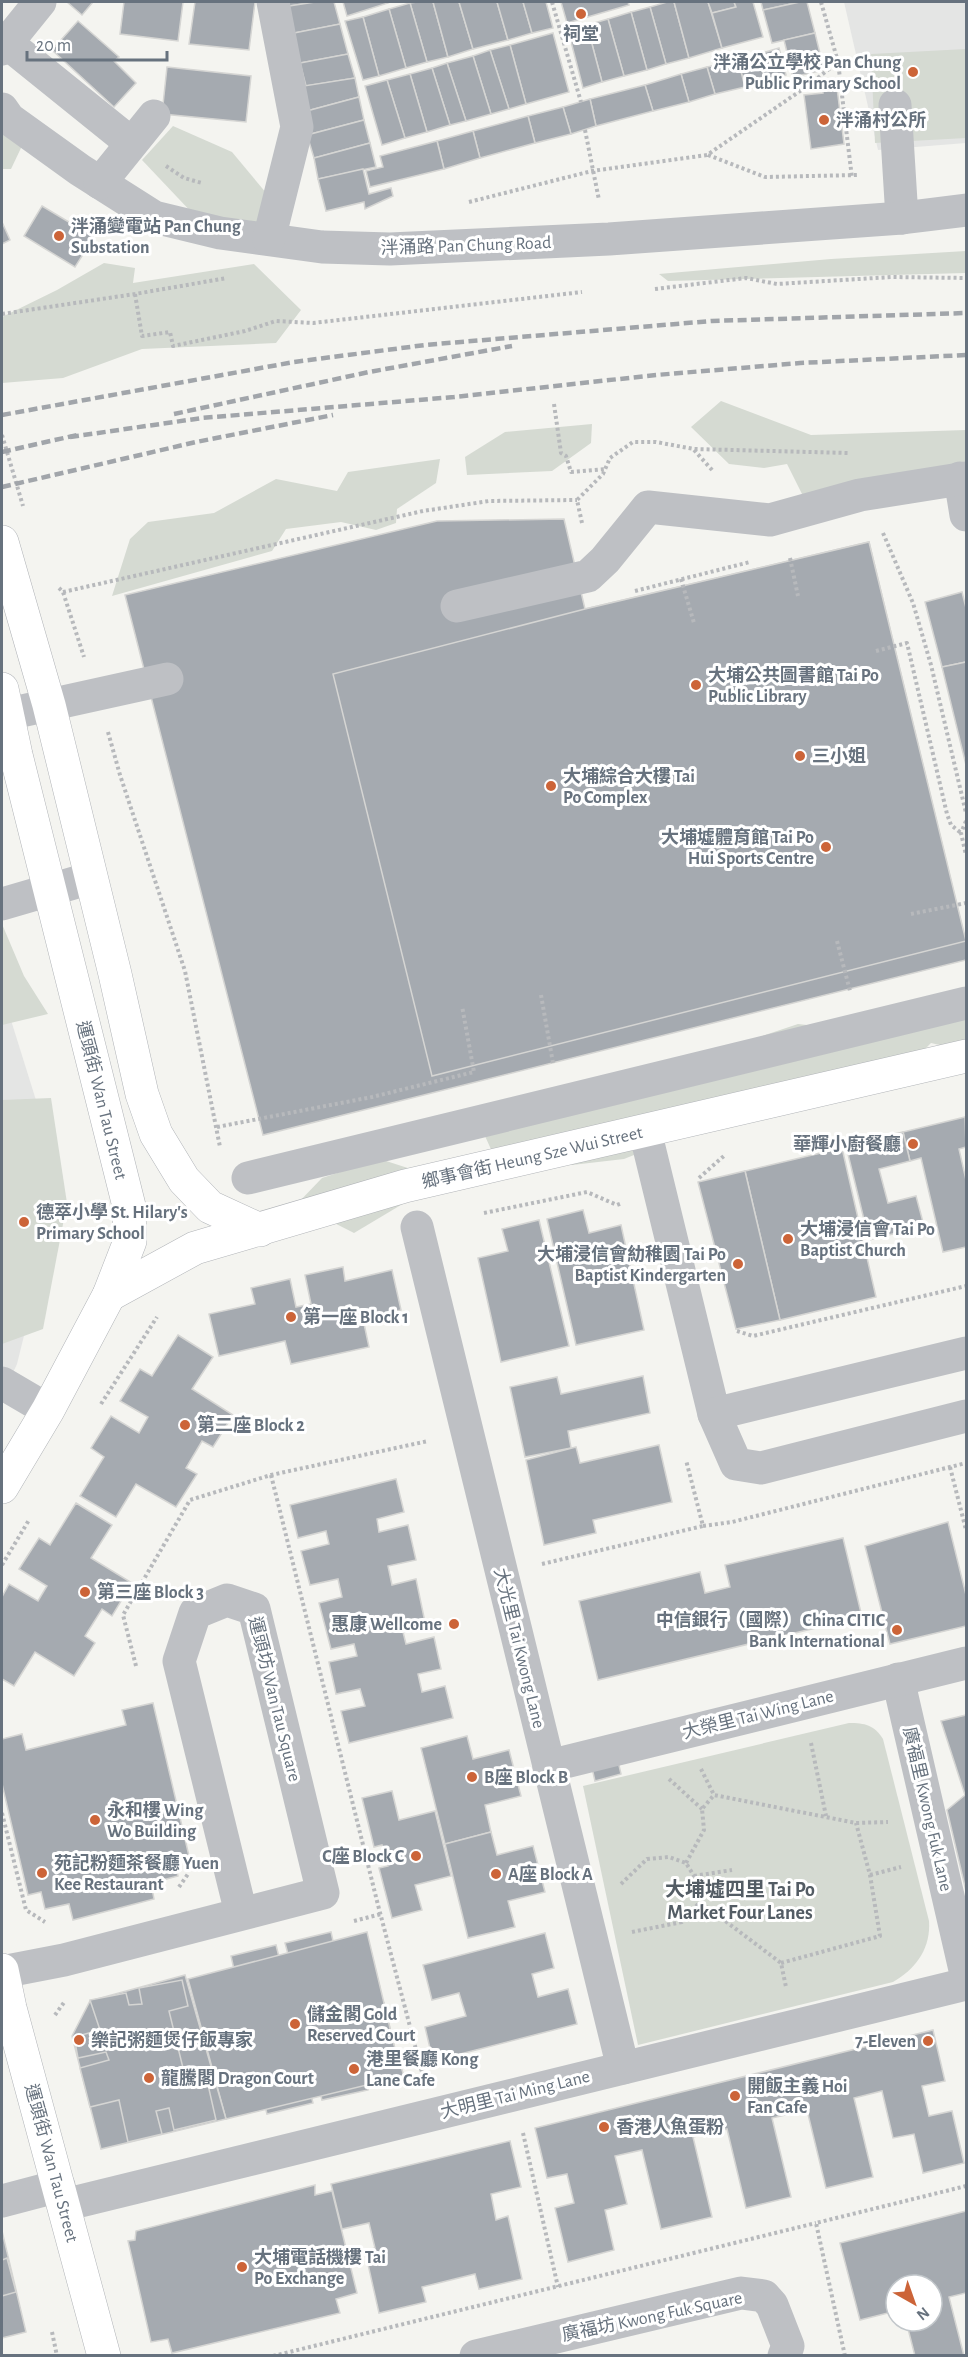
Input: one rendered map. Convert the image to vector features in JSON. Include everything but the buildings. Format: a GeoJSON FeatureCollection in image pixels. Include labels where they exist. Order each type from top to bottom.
{"type":"FeatureCollection","features":[{"type":"Feature","properties":{"kind":"main road"},"geometry":{"type":"LineString","coordinates":[[2,542],[49,705],[142,1094],[156,1134],[183,1179],[210,1207],[260,1230]]}},
{"type":"Feature","properties":{"kind":"main road","name":"運頭街 Wan Tau Street"},"geometry":{"type":"LineString","coordinates":[[2,1487],[48,1410],[109,1294],[130,1241],[129,1206],[49,891],[5,702]]}},
{"type":"Feature","properties":{"kind":"main road","name":"鄉事會街 Heung Sze Wui Street"},"geometry":{"type":"LineString","coordinates":[[109,1294],[195,1248],[405,1186],[966,1056]]}},
{"type":"Feature","properties":{"kind":"main road","name":"運頭街 Wan Tau Street"},"geometry":{"type":"LineString","coordinates":[[2,1971],[6,2009],[62,2195],[104,2355]]}},
{"type":"Feature","properties":{"kind":"street"},"geometry":{"type":"LineString","coordinates":[[40,2],[4,46],[131,143]]}},
{"type":"Feature","properties":{"kind":"street"},"geometry":{"type":"LineString","coordinates":[[269,239],[276,203],[297,127],[273,2]]}},
{"type":"Feature","properties":{"kind":"street"},"geometry":{"type":"LineString","coordinates":[[895,105],[902,218]]}},
{"type":"Feature","properties":{"kind":"street","name":"泮涌路 Pan Chung Road"},"geometry":{"type":"LineString","coordinates":[[2,110],[9,119],[100,183],[154,217],[219,232],[322,247],[390,249],[609,239],[902,218],[966,210]]}},
{"type":"Feature","properties":{"kind":"street"},"geometry":{"type":"LineString","coordinates":[[100,183],[154,116]]}},
{"type":"Feature","properties":{"kind":"street"},"geometry":{"type":"LineString","coordinates":[[457,606],[588,576],[648,507],[770,520],[860,495],[963,478],[966,515]]}},
{"type":"Feature","properties":{"kind":"street"},"geometry":{"type":"LineString","coordinates":[[5,702],[49,705],[167,679]]}},
{"type":"Feature","properties":{"kind":"street"},"geometry":{"type":"LineString","coordinates":[[2,903],[91,878]]}},
{"type":"Feature","properties":{"kind":"street"},"geometry":{"type":"LineString","coordinates":[[248,1178],[966,1003]]}},
{"type":"Feature","properties":{"kind":"street"},"geometry":{"type":"LineString","coordinates":[[645,1131],[714,1414],[736,1464],[761,1468],[966,1416]]}},
{"type":"Feature","properties":{"kind":"street","name":"大光里 Tai Kwong Lane"},"geometry":{"type":"LineString","coordinates":[[417,1227],[623,2068]]}},
{"type":"Feature","properties":{"kind":"street"},"geometry":{"type":"LineString","coordinates":[[714,1414],[966,1353]]}},
{"type":"Feature","properties":{"kind":"street"},"geometry":{"type":"LineString","coordinates":[[2,1383],[48,1410]]}},
{"type":"Feature","properties":{"kind":"street","name":"運頭坊 Wan Tau Square"},"geometry":{"type":"LineString","coordinates":[[2,1971],[64,1960],[322,1893],[254,1609],[227,1600],[195,1613],[179,1661],[241,1913]]}},
{"type":"Feature","properties":{"kind":"street","name":"大榮里 Tai Wing Lane"},"geometry":{"type":"LineString","coordinates":[[549,1766],[966,1663]]}},
{"type":"Feature","properties":{"kind":"street","name":"廣福里 Kwong Fuk Lane"},"geometry":{"type":"LineString","coordinates":[[898,1678],[966,1974]]}},
{"type":"Feature","properties":{"kind":"street","name":"大明里 Tai Ming Lane"},"geometry":{"type":"LineString","coordinates":[[2,2201],[62,2195],[433,2114],[966,1984]]}},
{"type":"Feature","properties":{"kind":"street","name":"廣福坊 Kwong Fuk Square"},"geometry":{"type":"LineString","coordinates":[[476,2355],[741,2293],[764,2296],[772,2305],[788,2346],[784,2355]]}},
{"type":"Feature","properties":{"kind":"path"},"geometry":{"type":"LineString","coordinates":[[552,2],[581,102]]}},
{"type":"Feature","properties":{"kind":"path"},"geometry":{"type":"LineString","coordinates":[[821,2],[838,62],[856,220]]}},
{"type":"Feature","properties":{"kind":"path"},"geometry":{"type":"LineString","coordinates":[[469,202],[592,171],[708,155],[807,87],[838,62]]}},
{"type":"Feature","properties":{"kind":"path"},"geometry":{"type":"LineString","coordinates":[[131,143],[184,178],[207,184]]}},
{"type":"Feature","properties":{"kind":"path"},"geometry":{"type":"LineString","coordinates":[[708,155],[765,177],[898,176]]}},
{"type":"Feature","properties":{"kind":"path"},"geometry":{"type":"LineString","coordinates":[[2,314],[227,278]]}},
{"type":"Feature","properties":{"kind":"path"},"geometry":{"type":"LineString","coordinates":[[655,289],[746,278],[777,284],[892,278],[966,278]]}},
{"type":"Feature","properties":{"kind":"path"},"geometry":{"type":"LineString","coordinates":[[135,294],[142,336],[170,332],[173,346],[245,331],[276,321],[313,323],[582,292]]}},
{"type":"Feature","properties":{"kind":"path"},"geometry":{"type":"LineString","coordinates":[[554,404],[561,453],[566,456],[571,472],[606,469]]}},
{"type":"Feature","properties":{"kind":"path"},"geometry":{"type":"LineString","coordinates":[[633,442],[656,442],[694,449],[855,454]]}},
{"type":"Feature","properties":{"kind":"path"},"geometry":{"type":"LineString","coordinates":[[860,495],[880,525],[913,603],[931,665],[966,813]]}},
{"type":"Feature","properties":{"kind":"path"},"geometry":{"type":"LineString","coordinates":[[63,592],[423,511],[489,501],[577,500]]}},
{"type":"Feature","properties":{"kind":"path"},"geometry":{"type":"LineString","coordinates":[[789,551],[798,596]]}},
{"type":"Feature","properties":{"kind":"path"},"geometry":{"type":"LineString","coordinates":[[681,579],[694,623]]}},
{"type":"Feature","properties":{"kind":"path"},"geometry":{"type":"LineString","coordinates":[[876,651],[906,643],[947,814],[951,825],[961,833]]}},
{"type":"Feature","properties":{"kind":"path"},"geometry":{"type":"LineString","coordinates":[[120,775],[185,971],[221,1154],[233,1177],[248,1178]]}},
{"type":"Feature","properties":{"kind":"path"},"geometry":{"type":"LineString","coordinates":[[966,821],[961,833],[966,855]]}},
{"type":"Feature","properties":{"kind":"path"},"geometry":{"type":"LineString","coordinates":[[911,914],[966,903]]}},
{"type":"Feature","properties":{"kind":"path"},"geometry":{"type":"LineString","coordinates":[[837,941],[859,1029]]}},
{"type":"Feature","properties":{"kind":"path"},"geometry":{"type":"LineString","coordinates":[[541,994],[561,1102]]}},
{"type":"Feature","properties":{"kind":"path"},"geometry":{"type":"LineString","coordinates":[[217,1127],[372,1097],[474,1072],[462,1006]]}},
{"type":"Feature","properties":{"kind":"path"},"geometry":{"type":"LineString","coordinates":[[617,1205],[620,1216]]}},
{"type":"Feature","properties":{"kind":"path"},"geometry":{"type":"LineString","coordinates":[[731,1328],[753,1336],[966,1286]]}},
{"type":"Feature","properties":{"kind":"path"},"geometry":{"type":"LineString","coordinates":[[684,1450],[703,1526]]}},
{"type":"Feature","properties":{"kind":"path"},"geometry":{"type":"LineString","coordinates":[[502,1574],[703,1526],[732,1522],[966,1463]]}},
{"type":"Feature","properties":{"kind":"path"},"geometry":{"type":"LineString","coordinates":[[950,1467],[966,1530]]}},
{"type":"Feature","properties":{"kind":"path"},"geometry":{"type":"LineString","coordinates":[[271,1475],[378,1905],[433,2114]]}},
{"type":"Feature","properties":{"kind":"path"},"geometry":{"type":"LineString","coordinates":[[811,1745],[826,1816]]}},
{"type":"Feature","properties":{"kind":"path"},"geometry":{"type":"LineString","coordinates":[[702,1773],[714,1795]]}},
{"type":"Feature","properties":{"kind":"path"},"geometry":{"type":"LineString","coordinates":[[714,1795],[856,1823],[886,1822]]}},
{"type":"Feature","properties":{"kind":"path"},"geometry":{"type":"LineString","coordinates":[[686,1863],[704,1830],[702,1809],[714,1795]]}},
{"type":"Feature","properties":{"kind":"path"},"geometry":{"type":"LineString","coordinates":[[781,1963],[880,1936],[870,1875],[856,1823]]}},
{"type":"Feature","properties":{"kind":"path"},"geometry":{"type":"LineString","coordinates":[[615,1890],[647,1859],[669,1857],[686,1863],[694,1876],[700,1902],[781,1963],[786,1983]]}},
{"type":"Feature","properties":{"kind":"path"},"geometry":{"type":"LineString","coordinates":[[694,1876],[732,1870]]}},
{"type":"Feature","properties":{"kind":"path"},"geometry":{"type":"LineString","coordinates":[[592,1941],[682,1922],[700,1902]]}},
{"type":"Feature","properties":{"kind":"path"},"geometry":{"type":"LineString","coordinates":[[514,2094],[558,2287]]}},
{"type":"Feature","properties":{"kind":"path"},"geometry":{"type":"LineString","coordinates":[[273,2355],[966,2186]]}},
{"type":"Feature","properties":{"kind":"path"},"geometry":{"type":"LineString","coordinates":[[816,2223],[845,2355]]}},
{"type":"Feature","properties":{"kind":"shaded area","name":"泮涌公立學校 Pan Chung Public Primary School"},"geometry":{"type":"Polygon","coordinates":[[[844,2],[966,2],[966,143],[878,150],[844,2]]]}},
{"type":"Feature","properties":{"kind":"shaded area"},"geometry":{"type":"Polygon","coordinates":[[[966,49],[966,138],[875,143],[871,54],[966,49]]]}},
{"type":"Feature","properties":{"kind":"shaded area"},"geometry":{"type":"Polygon","coordinates":[[[2,114],[23,125],[21,148],[11,169],[2,169],[2,114]]]}},
{"type":"Feature","properties":{"kind":"shaded area"},"geometry":{"type":"Polygon","coordinates":[[[173,126],[232,152],[267,194],[263,228],[195,216],[142,160],[173,126]]]}},
{"type":"Feature","properties":{"kind":"shaded area"},"geometry":{"type":"Polygon","coordinates":[[[966,251],[966,273],[668,281],[659,274],[831,259],[966,251]]]}},
{"type":"Feature","properties":{"kind":"shaded area"},"geometry":{"type":"Polygon","coordinates":[[[104,263],[135,268],[133,283],[254,264],[301,310],[276,343],[142,349],[63,378],[2,383],[2,317],[57,290],[104,263]]]}},
{"type":"Feature","properties":{"kind":"shaded area"},"geometry":{"type":"Polygon","coordinates":[[[721,401],[811,435],[966,430],[966,473],[804,498],[787,464],[764,468],[729,464],[691,427],[721,401]]]}},
{"type":"Feature","properties":{"kind":"shaded area"},"geometry":{"type":"Polygon","coordinates":[[[592,424],[591,443],[552,471],[467,475],[465,457],[505,432],[592,424]]]}},
{"type":"Feature","properties":{"kind":"shaded area"},"geometry":{"type":"Polygon","coordinates":[[[440,459],[436,483],[397,509],[396,523],[376,530],[341,522],[286,529],[272,551],[112,596],[130,539],[148,522],[214,513],[276,479],[337,491],[348,472],[440,459]]]}},
{"type":"Feature","properties":{"kind":"shaded area"},"geometry":{"type":"Polygon","coordinates":[[[2,924],[24,976],[48,1014],[2,1025],[2,924]]]}},
{"type":"Feature","properties":{"kind":"shaded area","name":"德萃小學 St. Hilary's Primary School"},"geometry":{"type":"Polygon","coordinates":[[[2,999],[5,1001],[55,1161],[37,1283],[17,1364],[2,1396],[2,999]]]}},
{"type":"Feature","properties":{"kind":"shaded area"},"geometry":{"type":"Polygon","coordinates":[[[966,1014],[966,1051],[931,1043],[884,1090],[844,1090],[778,1117],[737,1119],[694,1131],[624,1159],[572,1165],[545,1144],[503,1176],[485,1136],[694,1059],[798,1024],[888,1034],[966,1014]]]}},
{"type":"Feature","properties":{"kind":"shaded area","name":"德萃小學 St. Hilary's Primary School"},"geometry":{"type":"Polygon","coordinates":[[[51,1098],[67,1203],[43,1329],[2,1344],[2,1100],[51,1098]]]}},
{"type":"Feature","properties":{"kind":"shaded area"},"geometry":{"type":"Polygon","coordinates":[[[380,1159],[420,1172],[421,1193],[354,1233],[297,1204],[322,1178],[380,1159]]]}},
{"type":"Feature","properties":{"kind":"shaded area"},"geometry":{"type":"Polygon","coordinates":[[[849,1723],[869,1726],[883,1739],[929,1921],[925,1949],[920,1957],[909,1971],[893,1982],[638,2045],[583,1786],[849,1723]]]}},
{"type":"Feature","properties":{"kind":"railway"},"geometry":{"type":"LineString","coordinates":[[2,415],[294,362],[425,345],[712,321],[966,313]]}},
{"type":"Feature","properties":{"kind":"railway"},"geometry":{"type":"LineString","coordinates":[[174,414],[369,372],[512,346]]}},
{"type":"Feature","properties":{"kind":"railway"},"geometry":{"type":"LineString","coordinates":[[70,437],[202,418],[454,397],[656,375],[800,363],[966,355]]}},
{"type":"Feature","properties":{"kind":"railway"},"geometry":{"type":"LineString","coordinates":[[2,487],[196,442],[333,415]]}},
{"type":"Feature","properties":{"kind":"railway"},"geometry":{"type":"LineString","coordinates":[[2,452],[77,435]]}},
{"type":"Feature","properties":{"kind":"place","name":"祠堂"},"geometry":{"type":"Point","coordinates":[581,14]}},
{"type":"Feature","properties":{"kind":"place","name":"泮涌公立學校 Pan Chung Public Primary School"},"geometry":{"type":"Point","coordinates":[913,72]}},
{"type":"Feature","properties":{"kind":"place","name":"泮涌村公所"},"geometry":{"type":"Point","coordinates":[824,120]}},
{"type":"Feature","properties":{"kind":"place","name":"泮涌變電站 Pan Chung Substation"},"geometry":{"type":"Point","coordinates":[59,236]}},
{"type":"Feature","properties":{"kind":"place","name":"大埔公共圖書館 Tai Po Public Library"},"geometry":{"type":"Point","coordinates":[696,685]}},
{"type":"Feature","properties":{"kind":"place","name":"三小姐"},"geometry":{"type":"Point","coordinates":[800,756]}},
{"type":"Feature","properties":{"kind":"place","name":"大埔綜合大樓 Tai Po Complex"},"geometry":{"type":"Point","coordinates":[551,786]}},
{"type":"Feature","properties":{"kind":"place","name":"大埔墟體育館 Tai Po Hui Sports Centre"},"geometry":{"type":"Point","coordinates":[826,847]}},
{"type":"Feature","properties":{"kind":"place","name":"華輝小廚餐廳"},"geometry":{"type":"Point","coordinates":[913,1144]}},
{"type":"Feature","properties":{"kind":"place","name":"德萃小學 St. Hilary's Primary School"},"geometry":{"type":"Point","coordinates":[24,1222]}},
{"type":"Feature","properties":{"kind":"place","name":"大埔浸信會 Tai Po Baptist Church"},"geometry":{"type":"Point","coordinates":[788,1239]}},
{"type":"Feature","properties":{"kind":"place","name":"大埔浸信會糼稚園 Tai Po Baptist Kindergarten"},"geometry":{"type":"Point","coordinates":[738,1264]}},
{"type":"Feature","properties":{"kind":"place","name":"第一座 Block 1"},"geometry":{"type":"Point","coordinates":[291,1317]}},
{"type":"Feature","properties":{"kind":"place","name":"第二座 Block 2"},"geometry":{"type":"Point","coordinates":[185,1425]}},
{"type":"Feature","properties":{"kind":"place","name":"第三座 Block 3"},"geometry":{"type":"Point","coordinates":[85,1592]}},
{"type":"Feature","properties":{"kind":"place","name":"惠康 Wellcome"},"geometry":{"type":"Point","coordinates":[454,1624]}},
{"type":"Feature","properties":{"kind":"place","name":"中信銀行（國際） China CITIC Bank International"},"geometry":{"type":"Point","coordinates":[897,1630]}},
{"type":"Feature","properties":{"kind":"place","name":"B座 Block B"},"geometry":{"type":"Point","coordinates":[472,1777]}},
{"type":"Feature","properties":{"kind":"place","name":"永和樓 Wing Wo Building"},"geometry":{"type":"Point","coordinates":[95,1820]}},
{"type":"Feature","properties":{"kind":"place","name":"C座 Block C"},"geometry":{"type":"Point","coordinates":[416,1856]}},
{"type":"Feature","properties":{"kind":"place","name":"苑記粉麵茶餐廳 Yuen Kee Restaurant"},"geometry":{"type":"Point","coordinates":[42,1873]}},
{"type":"Feature","properties":{"kind":"place","name":"A座 Block A"},"geometry":{"type":"Point","coordinates":[496,1874]}},
{"type":"Feature","properties":{"kind":"place","name":"儲金閣 Gold Reserved Court"},"geometry":{"type":"Point","coordinates":[295,2024]}},
{"type":"Feature","properties":{"kind":"place","name":"樂記粥麵煲仔飯專家"},"geometry":{"type":"Point","coordinates":[79,2040]}},
{"type":"Feature","properties":{"kind":"place","name":"7-Eleven"},"geometry":{"type":"Point","coordinates":[928,2041]}},
{"type":"Feature","properties":{"kind":"place","name":"港里餐廳 Kong Lane Cafe"},"geometry":{"type":"Point","coordinates":[354,2069]}},
{"type":"Feature","properties":{"kind":"place","name":"龍騰閣 Dragon Court"},"geometry":{"type":"Point","coordinates":[149,2078]}},
{"type":"Feature","properties":{"kind":"place","name":"開飯主義 Hoi Fan Cafe"},"geometry":{"type":"Point","coordinates":[735,2096]}},
{"type":"Feature","properties":{"kind":"place","name":"香港人魚蛋粉"},"geometry":{"type":"Point","coordinates":[604,2127]}},
{"type":"Feature","properties":{"kind":"place","name":"大埔電話機樓 Tai Po Exchange"},"geometry":{"type":"Point","coordinates":[242,2267]}},
{"type":"Feature","properties":{"kind":"district","name":"大埔墟四里 Tai Po Market Four Lanes"},"geometry":{"type":"Point","coordinates":[740,1900]}}]}
